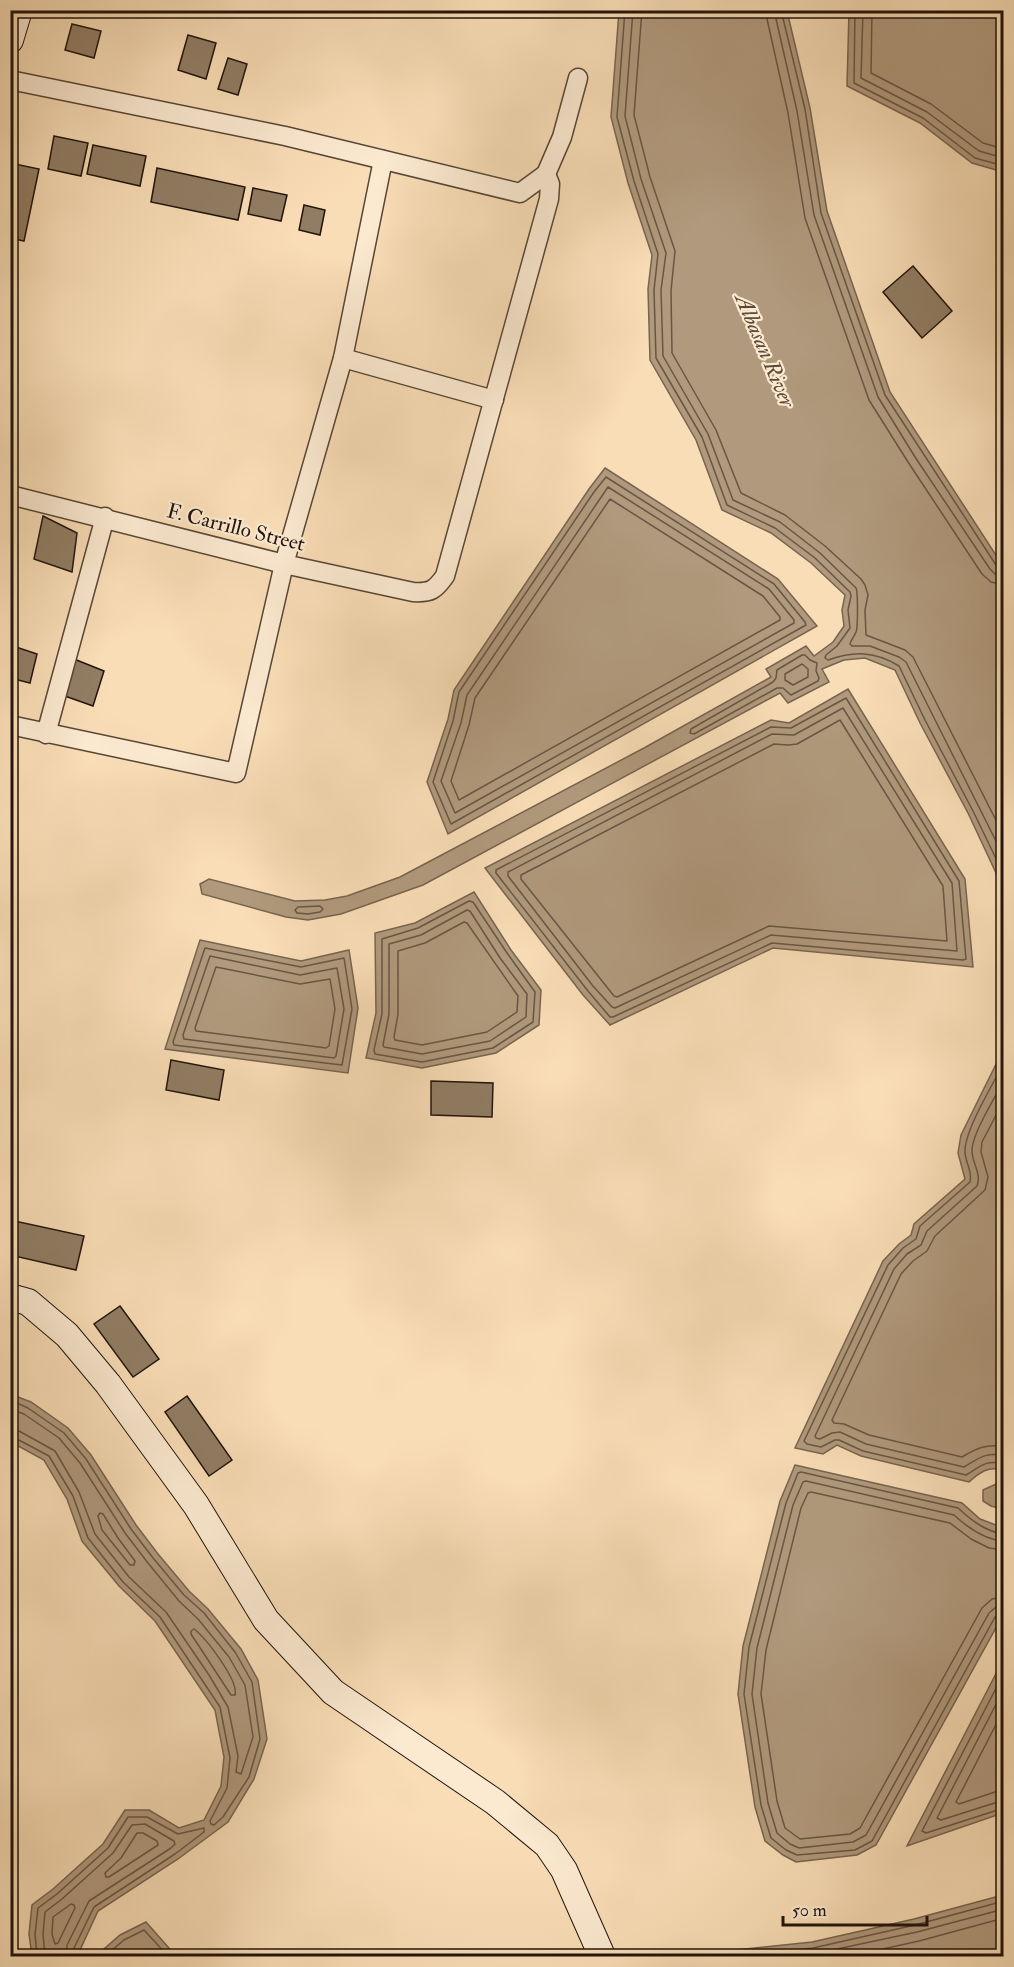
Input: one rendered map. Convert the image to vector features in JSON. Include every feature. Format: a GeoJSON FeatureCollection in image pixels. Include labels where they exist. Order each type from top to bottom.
{"type":"FeatureCollection","features":[{"type":"Feature","properties":{"kind":"street"},"geometry":{"type":"LineString","coordinates":[[10,40],[19,10]]}},
{"type":"Feature","properties":{"kind":"street"},"geometry":{"type":"LineString","coordinates":[[10,81],[285,136],[520,193],[546,174],[562,136],[578,78]]}},
{"type":"Feature","properties":{"kind":"street"},"geometry":{"type":"LineString","coordinates":[[10,725],[236,773],[284,564],[343,358],[383,159]]}},
{"type":"Feature","properties":{"kind":"street"},"geometry":{"type":"LineString","coordinates":[[343,358],[495,400],[549,199],[550,184],[546,174]]}},
{"type":"Feature","properties":{"kind":"street","name":"F. Carrillo Street"},"geometry":{"type":"LineString","coordinates":[[10,495],[105,517],[284,564],[425,593],[436,588],[445,576],[495,400]]}},
{"type":"Feature","properties":{"kind":"street"},"geometry":{"type":"LineString","coordinates":[[46,734],[105,517]]}},
{"type":"Feature","properties":{"kind":"street"},"geometry":{"type":"LineString","coordinates":[[10,1297],[28,1302],[67,1335],[94,1368],[196,1505],[266,1620],[333,1692],[495,1802],[547,1845],[564,1870],[602,1956]]}},
{"type":"Feature","properties":{"kind":"water","name":"Albasan River"},"geometry":{"type":"Polygon","coordinates":[[[619,11],[787,11],[810,108],[827,211],[890,392],[1003,566],[1003,915],[996,873],[895,670],[865,658],[844,660],[822,669],[829,682],[788,703],[780,693],[423,885],[341,914],[308,920],[286,917],[202,894],[200,884],[209,879],[295,901],[325,900],[347,896],[400,877],[644,748],[771,677],[766,669],[806,646],[814,656],[833,642],[844,626],[842,610],[845,595],[811,563],[771,533],[722,510],[696,440],[650,360],[648,289],[652,255],[628,183],[611,117],[619,11]]]}},
{"type":"Feature","properties":{"kind":"water"},"geometry":{"type":"Polygon","coordinates":[[[849,11],[1003,11],[1003,172],[972,163],[920,123],[847,86],[849,11]]]}},
{"type":"Feature","properties":{"kind":"water"},"geometry":{"type":"Polygon","coordinates":[[[605,468],[778,579],[817,626],[448,834],[427,782],[448,719],[454,690],[605,468]]]}},
{"type":"Feature","properties":{"kind":"water"},"geometry":{"type":"Polygon","coordinates":[[[848,689],[965,879],[973,967],[773,948],[610,1025],[583,995],[485,868],[771,720],[789,723],[848,689]]]}},
{"type":"Feature","properties":{"kind":"water"},"geometry":{"type":"Polygon","coordinates":[[[474,892],[511,950],[541,990],[539,1025],[496,1053],[422,1068],[366,1058],[376,1013],[375,933],[415,923],[474,892]]]}},
{"type":"Feature","properties":{"kind":"water"},"geometry":{"type":"Polygon","coordinates":[[[200,940],[301,961],[349,950],[358,1008],[348,1073],[165,1049],[200,940]]]}},
{"type":"Feature","properties":{"kind":"water"},"geometry":{"type":"Polygon","coordinates":[[[1003,1050],[1003,1470],[984,1471],[969,1482],[861,1456],[837,1445],[823,1454],[795,1448],[883,1261],[911,1235],[914,1224],[965,1179],[958,1153],[961,1135],[1003,1050]]]}},
{"type":"Feature","properties":{"kind":"water"},"geometry":{"type":"Polygon","coordinates":[[[10,1394],[31,1402],[68,1428],[91,1455],[136,1525],[158,1554],[241,1649],[258,1680],[267,1739],[254,1779],[228,1822],[178,1859],[98,1911],[80,1950],[80,1956],[32,1956],[29,1934],[32,1905],[103,1844],[125,1810],[149,1810],[179,1828],[204,1820],[221,1786],[224,1757],[215,1710],[155,1621],[119,1586],[82,1541],[67,1499],[44,1460],[11,1442],[10,1394]]]}},
{"type":"Feature","properties":{"kind":"water"},"geometry":{"type":"Polygon","coordinates":[[[795,1465],[962,1503],[980,1519],[1004,1528],[1003,1615],[876,1845],[857,1855],[796,1862],[765,1841],[755,1807],[738,1694],[743,1646],[780,1501],[795,1465]]]}},
{"type":"Feature","properties":{"kind":"water"},"geometry":{"type":"Polygon","coordinates":[[[996,1484],[1003,1486],[1003,1509],[983,1501],[983,1490],[996,1484]]]}},
{"type":"Feature","properties":{"kind":"water"},"geometry":{"type":"Polygon","coordinates":[[[1003,1660],[1003,1813],[907,1846],[1003,1660]]]}},
{"type":"Feature","properties":{"kind":"water"},"geometry":{"type":"Polygon","coordinates":[[[1003,1895],[1003,1956],[680,1956],[812,1942],[914,1919],[1003,1895]]]}},
{"type":"Feature","properties":{"kind":"water"},"geometry":{"type":"Polygon","coordinates":[[[146,1922],[176,1956],[96,1956],[120,1935],[146,1922]]]}},
{"type":"Feature","properties":{"kind":"building"},"geometry":{"type":"Polygon","coordinates":[[[72,24],[101,31],[94,58],[65,50],[72,24]]]}},
{"type":"Feature","properties":{"kind":"building"},"geometry":{"type":"Polygon","coordinates":[[[188,35],[216,43],[206,79],[178,70],[188,35]]]}},
{"type":"Feature","properties":{"kind":"building"},"geometry":{"type":"Polygon","coordinates":[[[228,58],[247,64],[238,95],[218,89],[228,58]]]}},
{"type":"Feature","properties":{"kind":"building"},"geometry":{"type":"Polygon","coordinates":[[[54,136],[88,143],[81,176],[48,169],[54,136]]]}},
{"type":"Feature","properties":{"kind":"building"},"geometry":{"type":"Polygon","coordinates":[[[93,145],[146,156],[140,186],[87,174],[93,145]]]}},
{"type":"Feature","properties":{"kind":"building"},"geometry":{"type":"Polygon","coordinates":[[[10,163],[39,169],[24,241],[10,238],[10,163]]]}},
{"type":"Feature","properties":{"kind":"building"},"geometry":{"type":"Polygon","coordinates":[[[157,168],[245,187],[238,220],[151,202],[157,168]]]}},
{"type":"Feature","properties":{"kind":"building"},"geometry":{"type":"Polygon","coordinates":[[[253,188],[287,195],[281,221],[248,214],[253,188]]]}},
{"type":"Feature","properties":{"kind":"building"},"geometry":{"type":"Polygon","coordinates":[[[304,205],[325,210],[320,235],[299,230],[304,205]]]}},
{"type":"Feature","properties":{"kind":"building"},"geometry":{"type":"Polygon","coordinates":[[[913,266],[952,311],[922,338],[883,292],[913,266]]]}},
{"type":"Feature","properties":{"kind":"building"},"geometry":{"type":"Polygon","coordinates":[[[43,516],[77,533],[72,572],[34,559],[43,516]]]}},
{"type":"Feature","properties":{"kind":"building"},"geometry":{"type":"Polygon","coordinates":[[[10,645],[37,654],[30,683],[10,678],[10,645]]]}},
{"type":"Feature","properties":{"kind":"building"},"geometry":{"type":"Polygon","coordinates":[[[74,659],[104,671],[93,706],[62,695],[74,659]]]}},
{"type":"Feature","properties":{"kind":"building"},"geometry":{"type":"Polygon","coordinates":[[[10,760],[15,761],[10,777],[10,760]]]}},
{"type":"Feature","properties":{"kind":"building"},"geometry":{"type":"Polygon","coordinates":[[[171,1060],[224,1070],[219,1100],[166,1090],[171,1060]]]}},
{"type":"Feature","properties":{"kind":"building"},"geometry":{"type":"Polygon","coordinates":[[[431,1081],[493,1083],[492,1117],[431,1115],[431,1081]]]}},
{"type":"Feature","properties":{"kind":"building"},"geometry":{"type":"Polygon","coordinates":[[[10,1220],[84,1236],[76,1270],[10,1255],[10,1220]]]}},
{"type":"Feature","properties":{"kind":"building"},"geometry":{"type":"Polygon","coordinates":[[[120,1306],[159,1359],[133,1377],[94,1324],[120,1306]]]}},
{"type":"Feature","properties":{"kind":"building"},"geometry":{"type":"Polygon","coordinates":[[[187,1396],[232,1460],[209,1476],[165,1412],[187,1396]]]}}]}
